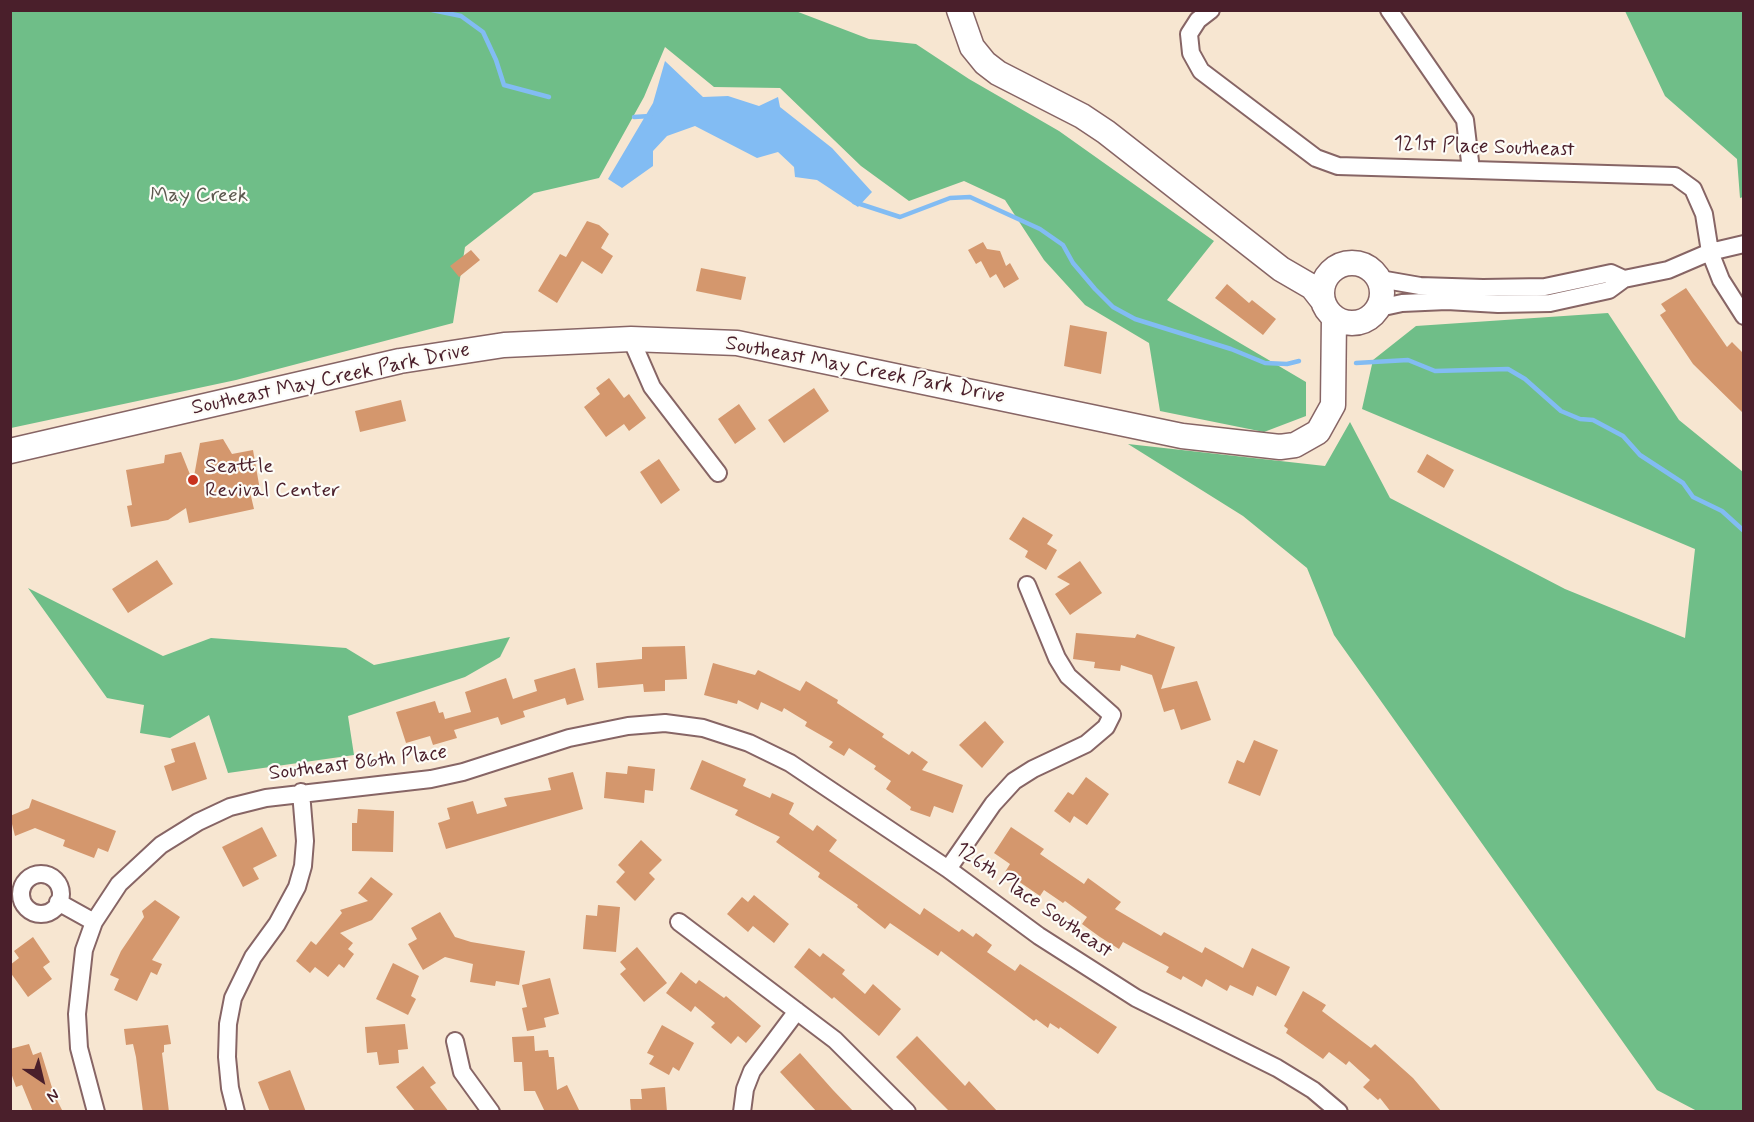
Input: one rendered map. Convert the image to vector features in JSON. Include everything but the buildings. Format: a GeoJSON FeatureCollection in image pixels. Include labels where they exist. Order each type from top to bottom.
{"type":"FeatureCollection","features":[{"type":"Feature","properties":{"kind":"street"},"geometry":{"type":"LineString","coordinates":[[959,10],[972,47],[985,63],[998,73],[1082,116],[1281,269],[1312,287],[1329,309],[1354,323],[1402,303],[1447,301],[1498,304],[1550,303],[1609,290],[1624,279],[1668,270],[1710,252],[1743,244]]}},
{"type":"Feature","properties":{"kind":"street","name":"121st Place Southeast"},"geometry":{"type":"LineString","coordinates":[[1211,10],[1198,20],[1189,34],[1191,53],[1201,71],[1316,158],[1338,166],[1675,176],[1693,189],[1704,214],[1710,252],[1721,280],[1743,316]]}},
{"type":"Feature","properties":{"kind":"street"},"geometry":{"type":"LineString","coordinates":[[1389,10],[1465,120],[1471,170]]}},
{"type":"Feature","properties":{"kind":"street"},"geometry":{"type":"LineString","coordinates":[[1266,257],[1317,268],[1356,262],[1366,265],[1380,279],[1420,286],[1545,287],[1611,273],[1624,279]]}},
{"type":"Feature","properties":{"kind":"street"},"geometry":{"type":"LineString","coordinates":[[1329,309],[1324,281],[1337,266]]}},
{"type":"Feature","properties":{"kind":"street"},"geometry":{"type":"LineString","coordinates":[[1371,314],[1382,298],[1380,279]]}},
{"type":"Feature","properties":{"kind":"street","name":"Southeast May Creek Park Drive"},"geometry":{"type":"LineString","coordinates":[[1329,309],[1335,392]]}},
{"type":"Feature","properties":{"kind":"street","name":"Southeast May Creek Park Drive"},"geometry":{"type":"LineString","coordinates":[[10,451],[400,361],[504,345],[631,339],[727,342],[758,346],[1182,436],[1267,447],[1295,445],[1318,432],[1333,405],[1352,337],[1371,314]]}},
{"type":"Feature","properties":{"kind":"street"},"geometry":{"type":"LineString","coordinates":[[631,339],[652,387],[718,473]]}},
{"type":"Feature","properties":{"kind":"street"},"geometry":{"type":"LineString","coordinates":[[948,869],[993,804],[1014,781],[1042,764],[1086,744],[1106,727],[1112,715],[1068,676],[1057,658],[1027,585]]}},
{"type":"Feature","properties":{"kind":"street","name":"Southeast 86th Place"},"geometry":{"type":"LineString","coordinates":[[96,1112],[79,1048],[77,1014],[84,950],[94,922],[119,884],[141,861],[198,822],[230,807],[301,792],[431,779],[463,772],[569,738],[628,726],[665,723],[703,728]]}},
{"type":"Feature","properties":{"kind":"street","name":"126th Place Southeast"},"geometry":{"type":"LineString","coordinates":[[703,728],[749,743],[790,763],[948,869],[1039,936],[1136,998],[1277,1068],[1313,1090],[1339,1112]]}},
{"type":"Feature","properties":{"kind":"street"},"geometry":{"type":"LineString","coordinates":[[236,1112],[230,1088],[227,1057],[228,1024],[233,998],[260,945],[276,924],[297,887],[303,866],[305,842],[301,792]]}},
{"type":"Feature","properties":{"kind":"street"},"geometry":{"type":"LineString","coordinates":[[58,902],[94,922]]}},
{"type":"Feature","properties":{"kind":"street"},"geometry":{"type":"LineString","coordinates":[[679,922],[836,1040],[908,1112]]}},
{"type":"Feature","properties":{"kind":"street"},"geometry":{"type":"LineString","coordinates":[[742,1112],[745,1089],[752,1071],[797,1011]]}},
{"type":"Feature","properties":{"kind":"street"},"geometry":{"type":"LineString","coordinates":[[455,1041],[462,1072],[491,1112]]}},
{"type":"Feature","properties":{"kind":"green space","name":"May Creek"},"geometry":{"type":"Polygon","coordinates":[[[793,10],[869,39],[916,44],[969,79],[1059,131],[1214,241],[1167,300],[1306,382],[1306,416],[1264,432],[1160,411],[1149,343],[1085,305],[1044,260],[1005,200],[964,181],[909,201],[861,166],[780,88],[714,87],[665,47],[644,97],[599,178],[534,193],[465,247],[453,323],[236,380],[11,428],[10,11],[793,10]]]}},
{"type":"Feature","properties":{"kind":"green space"},"geometry":{"type":"Polygon","coordinates":[[[1625,11],[1743,11],[1743,197],[1740,198],[1737,159],[1665,96],[1625,11]]]}},
{"type":"Feature","properties":{"kind":"green space"},"geometry":{"type":"Polygon","coordinates":[[[1608,313],[1679,420],[1743,472],[1743,1111],[1697,1111],[1657,1090],[1334,635],[1307,568],[1243,516],[1128,444],[1325,466],[1350,422],[1390,498],[1565,589],[1685,638],[1695,549],[1362,409],[1373,360],[1416,326],[1608,313]]]}},
{"type":"Feature","properties":{"kind":"green space"},"geometry":{"type":"Polygon","coordinates":[[[28,588],[163,656],[211,638],[346,648],[374,665],[510,637],[500,657],[465,677],[348,716],[354,755],[228,773],[209,715],[170,738],[140,733],[144,705],[107,698],[28,588]]]}},
{"type":"Feature","properties":{"kind":"water"},"geometry":{"type":"Polygon","coordinates":[[[665,61],[703,97],[728,96],[759,106],[778,97],[780,107],[832,148],[872,192],[858,207],[817,180],[795,177],[794,167],[778,152],[757,158],[695,126],[667,136],[653,151],[653,166],[622,188],[608,179],[653,103],[665,61]]]}},
{"type":"Feature","properties":{"kind":"waterway"},"geometry":{"type":"LineString","coordinates":[[432,10],[461,16],[483,32],[504,85],[549,97]]}},
{"type":"Feature","properties":{"kind":"waterway"},"geometry":{"type":"LineString","coordinates":[[634,117],[650,116]]}},
{"type":"Feature","properties":{"kind":"waterway"},"geometry":{"type":"LineString","coordinates":[[854,202],[900,217],[950,198],[970,197],[1040,229],[1063,245],[1073,263],[1095,289],[1113,307],[1135,319],[1231,349],[1265,363],[1287,364],[1299,361]]}},
{"type":"Feature","properties":{"kind":"waterway"},"geometry":{"type":"LineString","coordinates":[[1356,363],[1408,360],[1435,371],[1508,369],[1525,379],[1561,411],[1580,419],[1593,420],[1623,436],[1640,455],[1683,483],[1693,497],[1722,511],[1744,531]]}},
{"type":"Feature","properties":{"kind":"place","name":"Seattle Revival Center"},"geometry":{"type":"Point","coordinates":[193,480]}}]}
